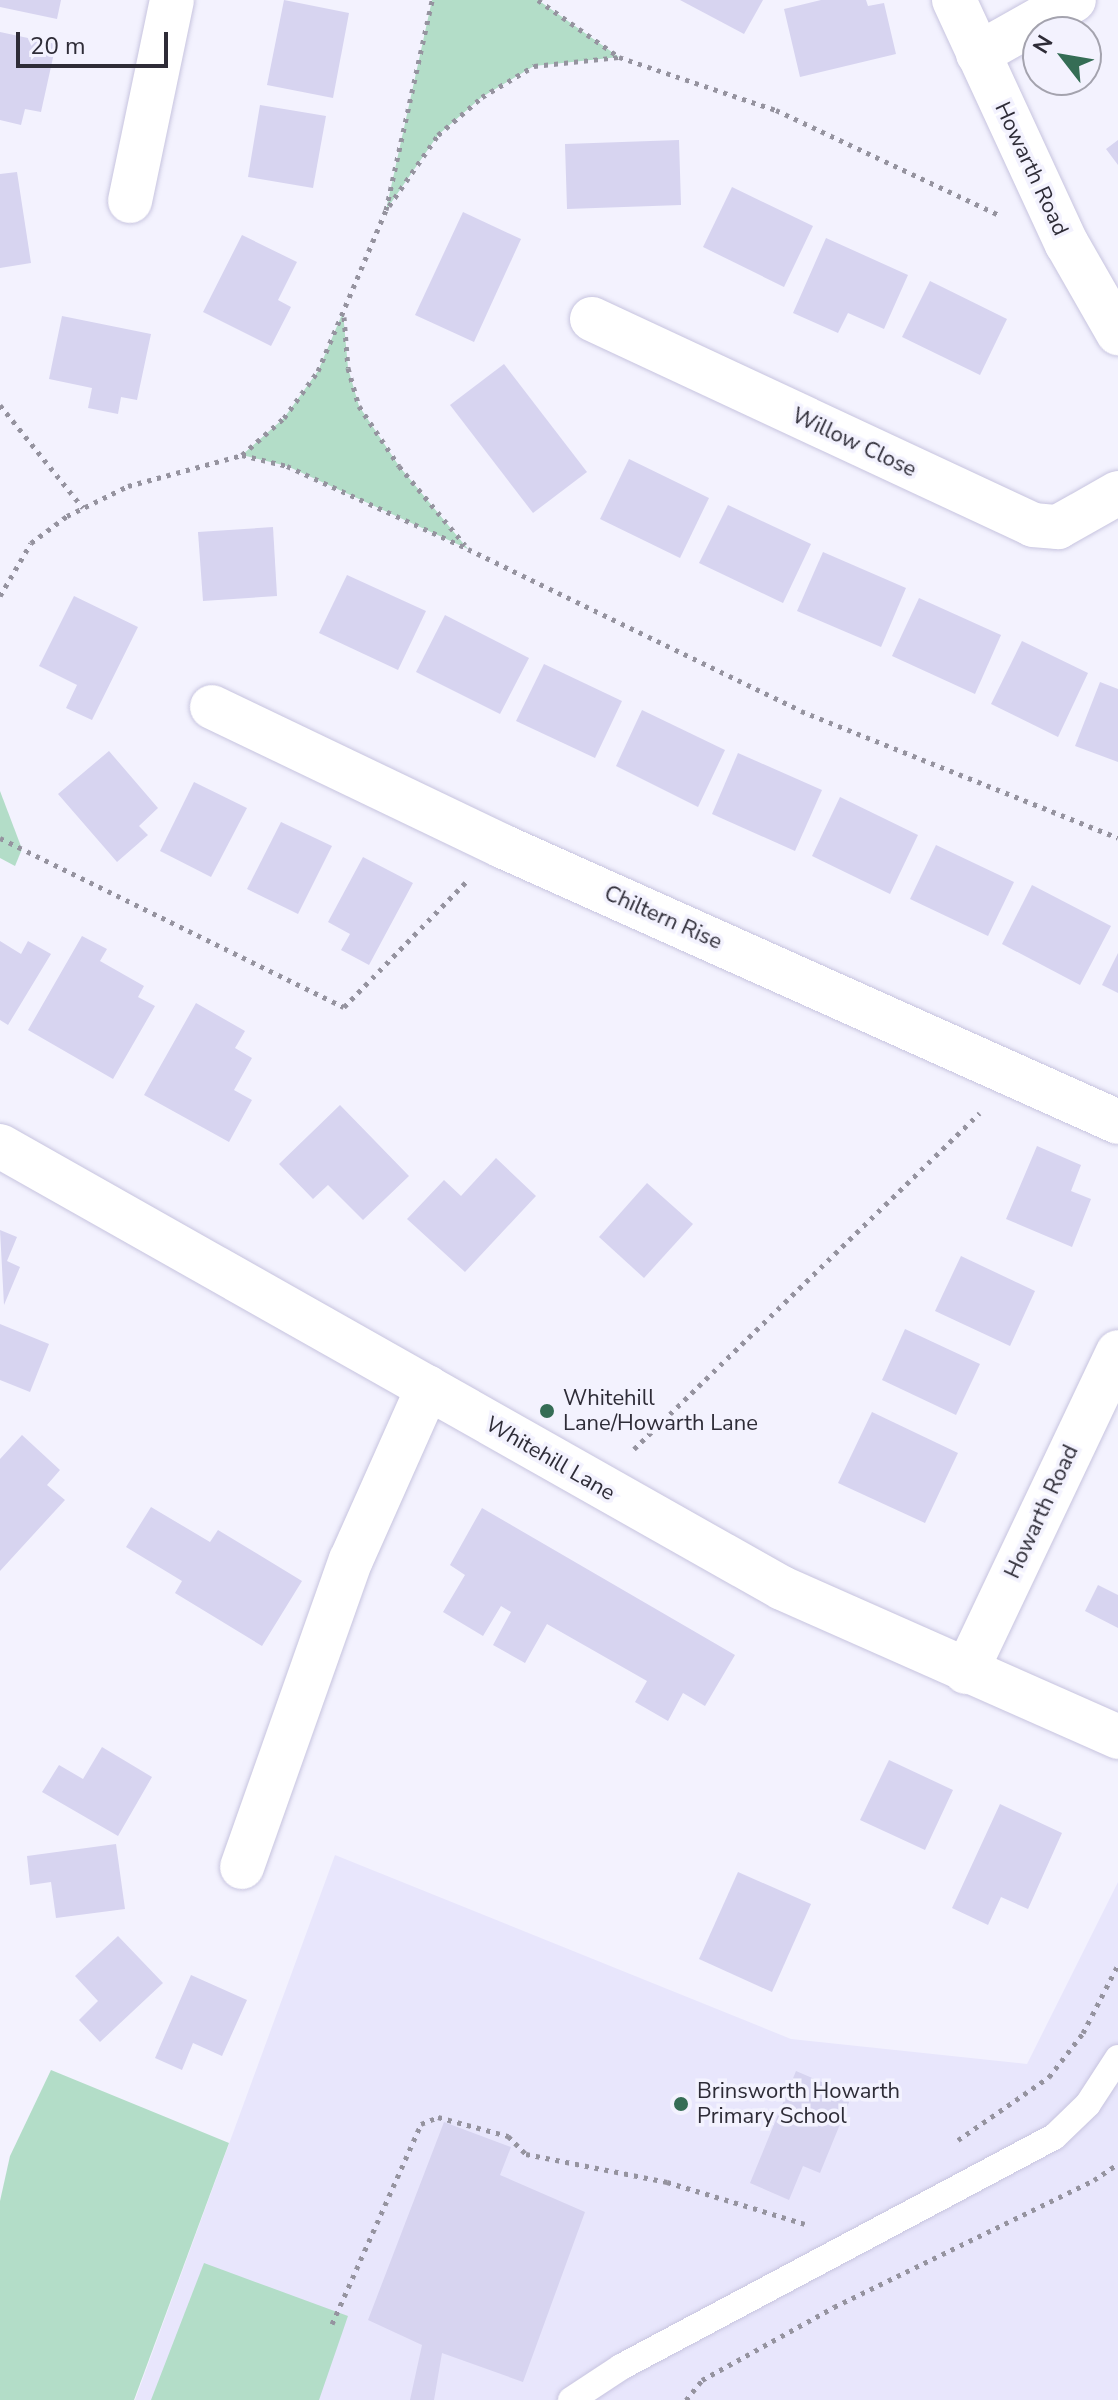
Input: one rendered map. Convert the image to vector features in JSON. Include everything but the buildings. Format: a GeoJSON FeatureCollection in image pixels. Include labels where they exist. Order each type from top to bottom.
{"type":"FeatureCollection","features":[{"type":"Feature","properties":{"kind":"street"},"geometry":{"type":"LineString","coordinates":[[130,201],[172,0]]}},
{"type":"Feature","properties":{"kind":"street","name":"Howarth Road"},"geometry":{"type":"LineString","coordinates":[[954,0],[1067,244],[1116,325]]}},
{"type":"Feature","properties":{"kind":"street"},"geometry":{"type":"LineString","coordinates":[[978,54],[1074,0]]}},
{"type":"Feature","properties":{"kind":"street","name":"Willow Close"},"geometry":{"type":"LineString","coordinates":[[592,319],[1033,525],[1058,527],[1118,493]]}},
{"type":"Feature","properties":{"kind":"street","name":"Chiltern Rise"},"geometry":{"type":"LineString","coordinates":[[212,707],[502,846],[1118,1122]]}},
{"type":"Feature","properties":{"kind":"street","name":"Whitehill Lane"},"geometry":{"type":"LineString","coordinates":[[0,1146],[782,1588],[1118,1737]]}},
{"type":"Feature","properties":{"kind":"street","name":"Howarth Road"},"geometry":{"type":"LineString","coordinates":[[966,1672],[1118,1352]]}},
{"type":"Feature","properties":{"kind":"street"},"geometry":{"type":"LineString","coordinates":[[242,1867],[351,1560],[428,1387]]}},
{"type":"Feature","properties":{"kind":"lane"},"geometry":{"type":"LineString","coordinates":[[571,2400],[689,2330],[1054,2137],[1088,2104],[1118,2058]]}},
{"type":"Feature","properties":{"kind":"path"},"geometry":{"type":"LineString","coordinates":[[0,596],[31,543],[83,508],[128,486],[242,455],[284,418],[309,382],[343,312],[386,210],[432,0]]}},
{"type":"Feature","properties":{"kind":"path"},"geometry":{"type":"LineString","coordinates":[[538,0],[619,57],[776,110],[931,187],[1067,244]]}},
{"type":"Feature","properties":{"kind":"path"},"geometry":{"type":"LineString","coordinates":[[386,210],[438,135],[482,97],[534,66],[619,57]]}},
{"type":"Feature","properties":{"kind":"path"},"geometry":{"type":"LineString","coordinates":[[343,312],[348,368],[359,406],[399,466],[468,549]]}},
{"type":"Feature","properties":{"kind":"path"},"geometry":{"type":"LineString","coordinates":[[0,405],[83,508]]}},
{"type":"Feature","properties":{"kind":"path"},"geometry":{"type":"LineString","coordinates":[[242,455],[287,466],[468,549],[801,711],[1118,838]]}},
{"type":"Feature","properties":{"kind":"path"},"geometry":{"type":"LineString","coordinates":[[0,838],[344,1007],[502,846]]}},
{"type":"Feature","properties":{"kind":"path"},"geometry":{"type":"LineString","coordinates":[[595,1485],[1016,1076]]}},
{"type":"Feature","properties":{"kind":"path"},"geometry":{"type":"LineString","coordinates":[[944,2149],[1049,2077],[1083,2033],[1118,1965]]}},
{"type":"Feature","properties":{"kind":"path"},"geometry":{"type":"LineString","coordinates":[[332,2324],[421,2124],[438,2117],[508,2136],[526,2154],[667,2182],[812,2226]]}},
{"type":"Feature","properties":{"kind":"path"},"geometry":{"type":"LineString","coordinates":[[686,2400],[702,2380],[834,2307],[1118,2164]]}},
{"type":"Feature","properties":{"kind":"shaded area","name":"Brinsworth Howarth Primary School"},"geometry":{"type":"Polygon","coordinates":[[[335,1855],[791,2039],[1027,2064],[1118,1882],[1118,2400],[135,2400],[335,1855]]]}},
{"type":"Feature","properties":{"kind":"green space"},"geometry":{"type":"Polygon","coordinates":[[[432,0],[538,0],[619,57],[534,66],[482,97],[438,135],[386,210],[432,0]]]}},
{"type":"Feature","properties":{"kind":"green space"},"geometry":{"type":"Polygon","coordinates":[[[343,312],[348,368],[359,406],[399,466],[468,549],[287,466],[242,455],[284,418],[318,371],[343,312]]]}},
{"type":"Feature","properties":{"kind":"green space"},"geometry":{"type":"Polygon","coordinates":[[[0,791],[22,849],[15,866],[0,858],[0,791]]]}},
{"type":"Feature","properties":{"kind":"green space"},"geometry":{"type":"Polygon","coordinates":[[[51,2070],[229,2143],[134,2400],[0,2400],[0,2201],[10,2156],[51,2070]]]}},
{"type":"Feature","properties":{"kind":"green space"},"geometry":{"type":"Polygon","coordinates":[[[204,2263],[348,2316],[319,2400],[151,2400],[204,2263]]]}},
{"type":"Feature","properties":{"kind":"place","name":"Whitehill Lane/Howarth Lane"},"geometry":{"type":"Point","coordinates":[547,1411]}},
{"type":"Feature","properties":{"kind":"place","name":"Brinsworth Howarth Primary School"},"geometry":{"type":"Point","coordinates":[681,2104]}}]}
